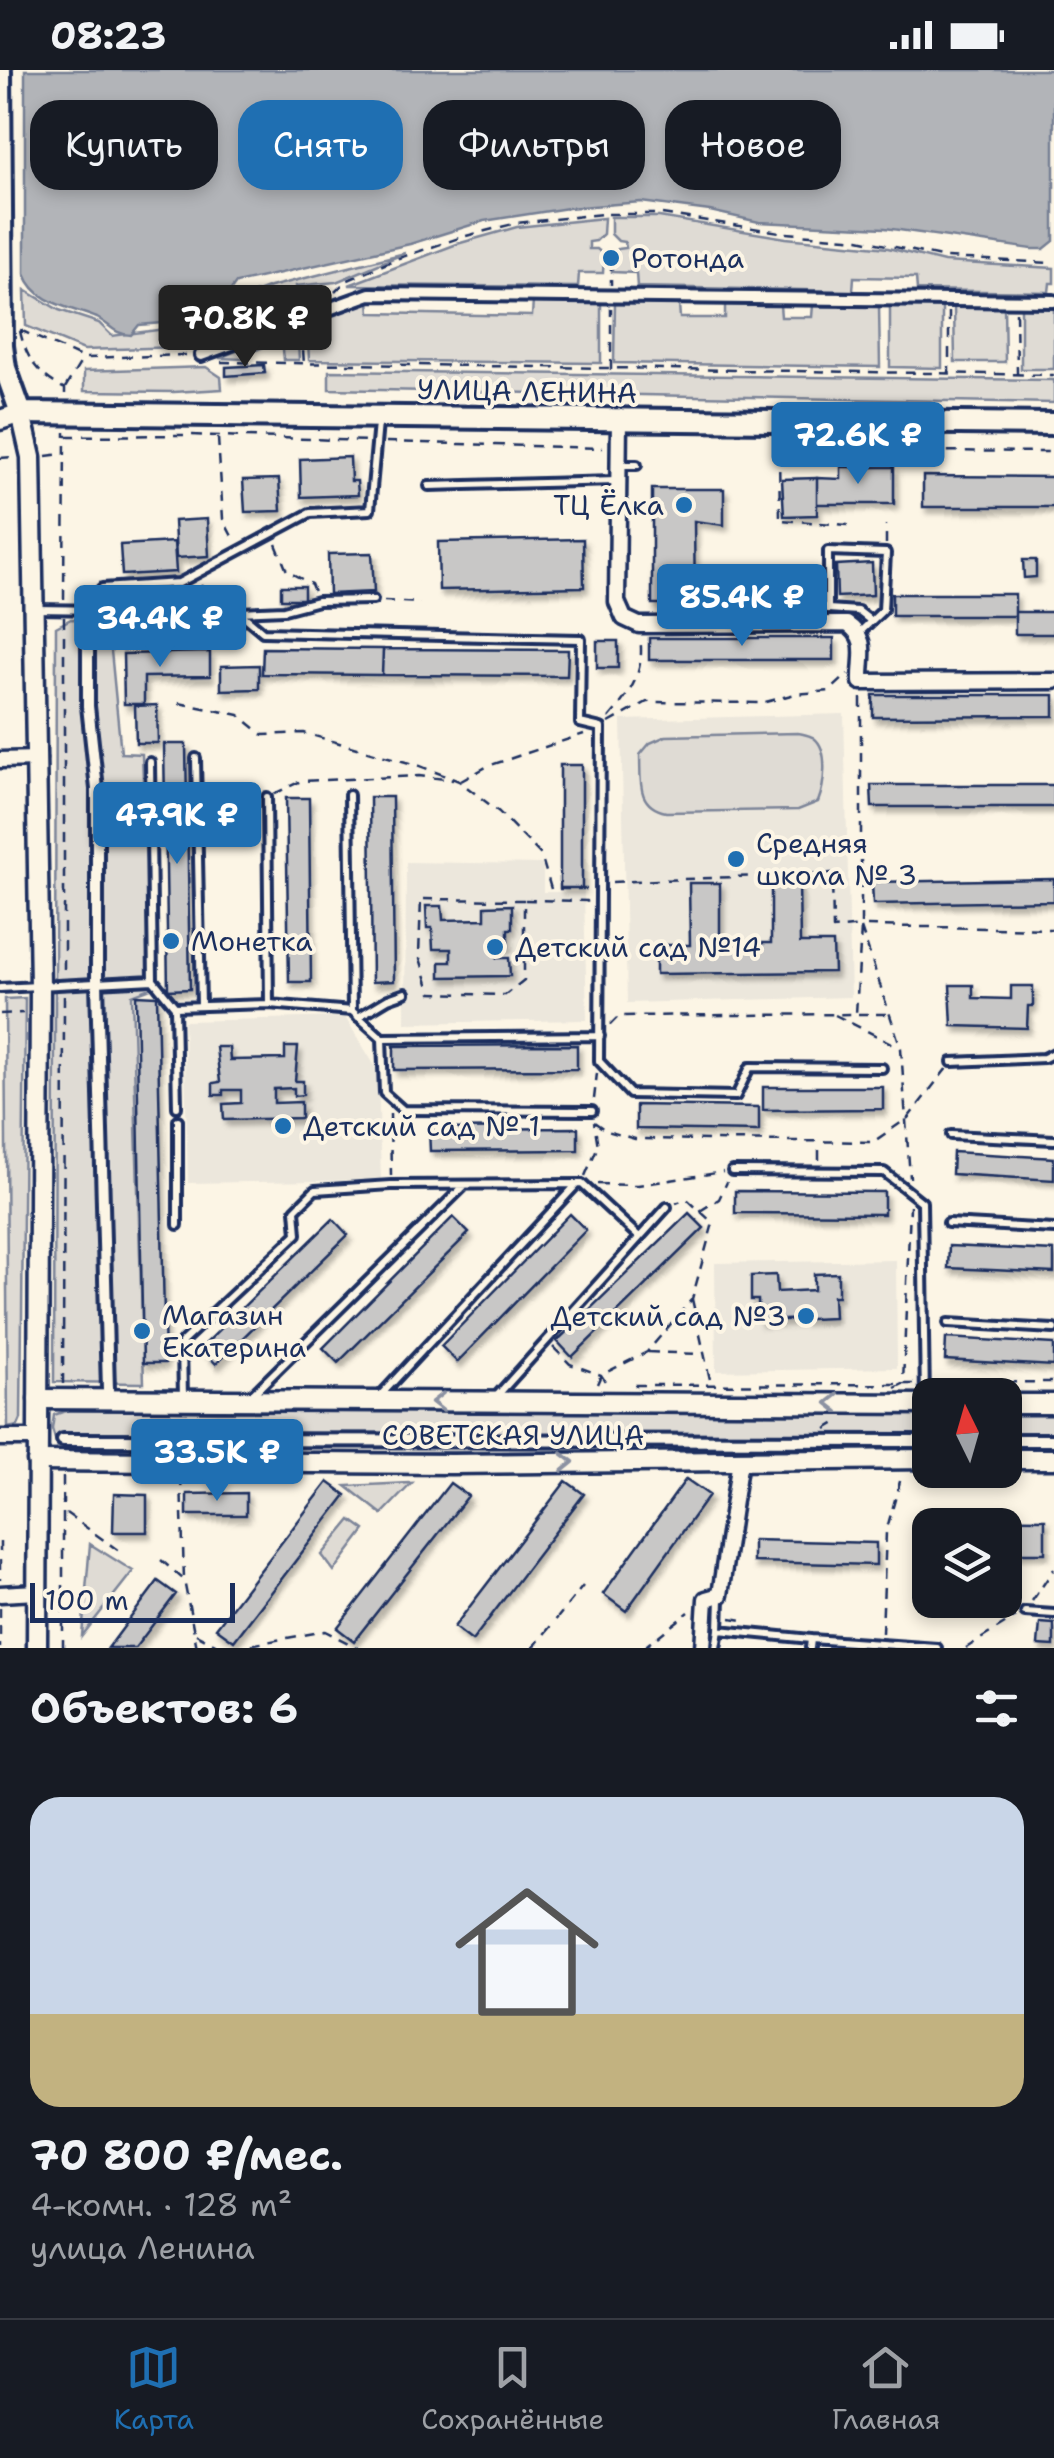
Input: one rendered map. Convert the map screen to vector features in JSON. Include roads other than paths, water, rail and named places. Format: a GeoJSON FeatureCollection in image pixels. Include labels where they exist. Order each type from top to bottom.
{"type":"FeatureCollection","features":[{"type":"Feature","properties":{"kind":"main road"},"geometry":{"type":"LineString","coordinates":[[0,70],[1,325],[5,368],[21,413]]}},
{"type":"Feature","properties":{"kind":"main road","name":"УЛИЦА ЛЕНИНА"},"geometry":{"type":"LineString","coordinates":[[21,413],[1054,424]]}},
{"type":"Feature","properties":{"kind":"street"},"geometry":{"type":"LineString","coordinates":[[202,355],[370,294],[1054,301]]}},
{"type":"Feature","properties":{"kind":"street"},"geometry":{"type":"LineString","coordinates":[[21,413],[31,457],[38,760],[37,1648]]}},
{"type":"Feature","properties":{"kind":"street","name":"УЛИЦА ЛЕНИНА"},"geometry":{"type":"LineString","coordinates":[[0,420],[21,413]]}},
{"type":"Feature","properties":{"kind":"street"},"geometry":{"type":"LineString","coordinates":[[618,420],[618,602],[624,618],[639,625],[847,624],[860,632],[862,640],[860,682],[1054,681]]}},
{"type":"Feature","properties":{"kind":"street"},"geometry":{"type":"LineString","coordinates":[[88,609],[88,706],[97,788],[108,1390]]}},
{"type":"Feature","properties":{"kind":"street"},"geometry":{"type":"LineString","coordinates":[[0,760],[38,760]]}},
{"type":"Feature","properties":{"kind":"street","name":"СОВЕТСКАЯ УЛИЦА"},"geometry":{"type":"LineString","coordinates":[[38,1399],[912,1404]]}},
{"type":"Feature","properties":{"kind":"street"},"geometry":{"type":"LineString","coordinates":[[1022,1404],[1054,1404]]}},
{"type":"Feature","properties":{"kind":"street"},"geometry":{"type":"LineString","coordinates":[[0,1438],[38,1438]]}},
{"type":"Feature","properties":{"kind":"street"},"geometry":{"type":"LineString","coordinates":[[63,1440],[912,1441]]}},
{"type":"Feature","properties":{"kind":"street"},"geometry":{"type":"LineString","coordinates":[[1022,1440],[1054,1440]]}},
{"type":"Feature","properties":{"kind":"street"},"geometry":{"type":"LineString","coordinates":[[1022,1459],[1054,1459]]}},
{"type":"Feature","properties":{"kind":"street"},"geometry":{"type":"LineString","coordinates":[[704,1648],[740,1460]]}},
{"type":"Feature","properties":{"kind":"street","name":"СОВЕТСКАЯ УЛИЦА"},"geometry":{"type":"LineString","coordinates":[[37,1462],[912,1460]]}},
{"type":"Feature","properties":{"kind":"street"},"geometry":{"type":"LineString","coordinates":[[0,1594],[37,1592]]}},
{"type":"Feature","properties":{"kind":"lane"},"geometry":{"type":"LineString","coordinates":[[88,609],[102,588],[179,583],[310,513],[370,510],[379,417]]}},
{"type":"Feature","properties":{"kind":"lane"},"geometry":{"type":"LineString","coordinates":[[429,486],[618,473],[637,465]]}},
{"type":"Feature","properties":{"kind":"lane"},"geometry":{"type":"LineString","coordinates":[[860,632],[883,610],[886,554],[828,551],[828,610],[858,611],[871,621]]}},
{"type":"Feature","properties":{"kind":"lane"},"geometry":{"type":"LineString","coordinates":[[35,609],[240,612],[284,610],[318,601],[373,600]]}},
{"type":"Feature","properties":{"kind":"lane"},"geometry":{"type":"LineString","coordinates":[[240,612],[263,632],[581,638],[580,723],[601,728],[599,1061],[630,1094],[736,1096],[750,1067],[882,1068]]}},
{"type":"Feature","properties":{"kind":"lane"},"geometry":{"type":"LineString","coordinates":[[196,758],[201,1006]]}},
{"type":"Feature","properties":{"kind":"lane"},"geometry":{"type":"LineString","coordinates":[[150,762],[152,980],[175,1007],[178,1107]]}},
{"type":"Feature","properties":{"kind":"lane"},"geometry":{"type":"LineString","coordinates":[[349,795],[355,1014],[382,1038],[600,1036]]}},
{"type":"Feature","properties":{"kind":"lane"},"geometry":{"type":"LineString","coordinates":[[267,798],[270,1004]]}},
{"type":"Feature","properties":{"kind":"lane"},"geometry":{"type":"LineString","coordinates":[[0,988],[152,980]]}},
{"type":"Feature","properties":{"kind":"lane"},"geometry":{"type":"LineString","coordinates":[[175,1007],[270,1004],[355,1014],[405,993]]}},
{"type":"Feature","properties":{"kind":"lane"},"geometry":{"type":"LineString","coordinates":[[382,1038],[384,1094],[403,1110],[592,1110]]}},
{"type":"Feature","properties":{"kind":"lane"},"geometry":{"type":"LineString","coordinates":[[952,1062],[1044,1058],[1054,1052]]}},
{"type":"Feature","properties":{"kind":"lane"},"geometry":{"type":"LineString","coordinates":[[178,1120],[178,1226]]}},
{"type":"Feature","properties":{"kind":"lane"},"geometry":{"type":"LineString","coordinates":[[951,1134],[1054,1140]]}},
{"type":"Feature","properties":{"kind":"lane"},"geometry":{"type":"LineString","coordinates":[[732,1171],[884,1172],[922,1202],[920,1378]]}},
{"type":"Feature","properties":{"kind":"lane"},"geometry":{"type":"LineString","coordinates":[[376,1402],[579,1184]]}},
{"type":"Feature","properties":{"kind":"lane"},"geometry":{"type":"LineString","coordinates":[[183,1400],[182,1342],[297,1234],[296,1210],[315,1190],[391,1185],[579,1184],[638,1236]]}},
{"type":"Feature","properties":{"kind":"lane"},"geometry":{"type":"LineString","coordinates":[[247,1400],[465,1185]]}},
{"type":"Feature","properties":{"kind":"lane"},"geometry":{"type":"LineString","coordinates":[[493,1402],[502,1386],[666,1206]]}},
{"type":"Feature","properties":{"kind":"lane"},"geometry":{"type":"LineString","coordinates":[[948,1223],[1054,1229]]}},
{"type":"Feature","properties":{"kind":"lane"},"geometry":{"type":"LineString","coordinates":[[948,1323],[1054,1329]]}},
{"type":"Feature","properties":{"kind":"lane"},"geometry":{"type":"LineString","coordinates":[[713,1597],[718,1630],[716,1648]]}},
{"type":"Feature","properties":{"kind":"lane"},"geometry":{"type":"LineString","coordinates":[[1025,1612],[1054,1614]]}},
{"type":"Feature","properties":{"kind":"lane"},"geometry":{"type":"LineString","coordinates":[[718,1630],[810,1644],[937,1648]]}},
{"type":"Feature","properties":{"kind":"place","name":"Ротонда"},"geometry":{"type":"Point","coordinates":[611,258]}},
{"type":"Feature","properties":{"kind":"place","name":"ТЦ Ёлка"},"geometry":{"type":"Point","coordinates":[684,505]}},
{"type":"Feature","properties":{"kind":"place","name":"Средняя школа № 3"},"geometry":{"type":"Point","coordinates":[736,859]}},
{"type":"Feature","properties":{"kind":"place","name":"Монетка"},"geometry":{"type":"Point","coordinates":[171,941]}},
{"type":"Feature","properties":{"kind":"place","name":"Детский сад №14"},"geometry":{"type":"Point","coordinates":[495,947]}},
{"type":"Feature","properties":{"kind":"place","name":"Детский сад № 1"},"geometry":{"type":"Point","coordinates":[283,1126]}},
{"type":"Feature","properties":{"kind":"place","name":"Детский сад №3"},"geometry":{"type":"Point","coordinates":[806,1316]}},
{"type":"Feature","properties":{"kind":"place","name":"Магазин Екатерина"},"geometry":{"type":"Point","coordinates":[142,1331]}}]}
